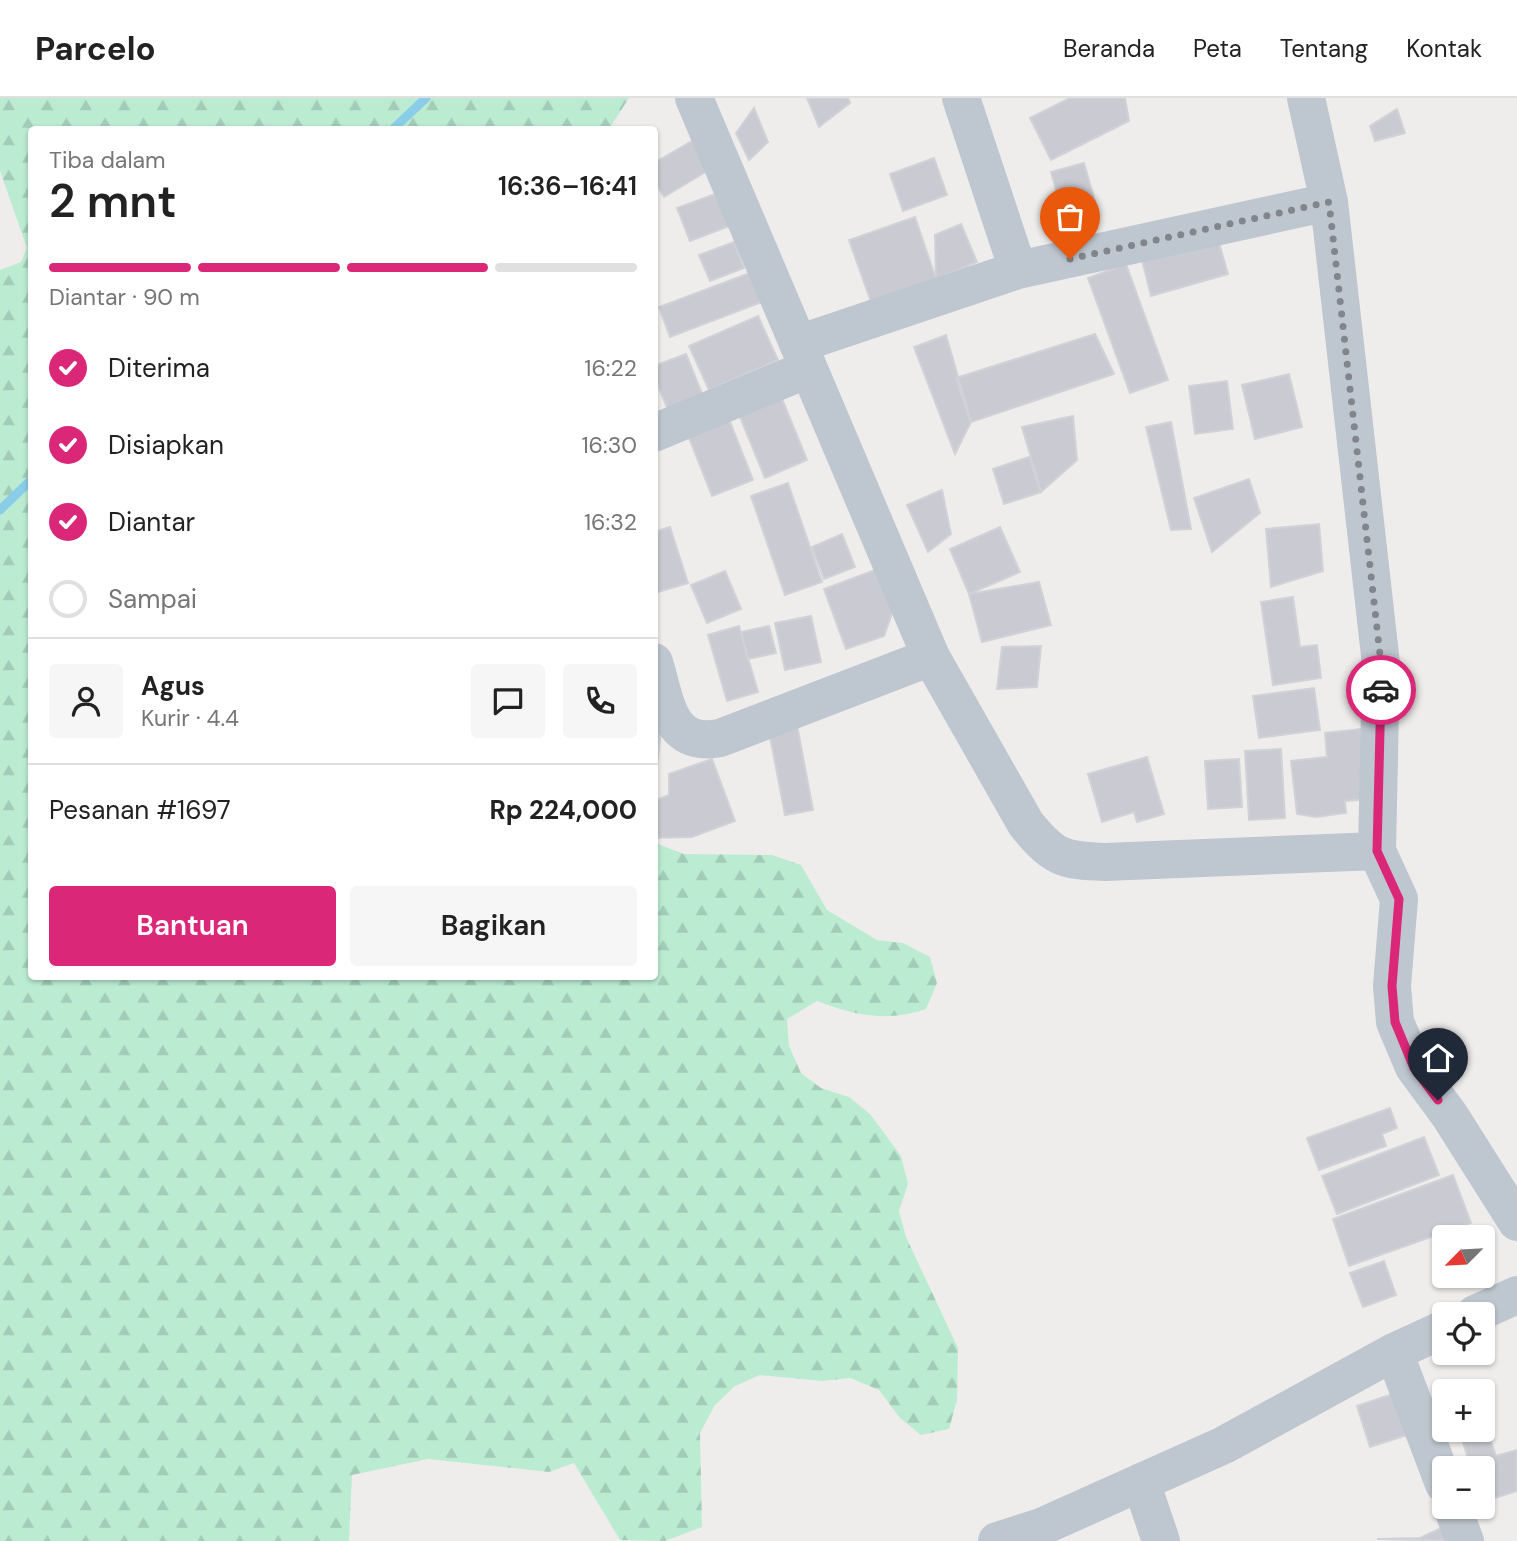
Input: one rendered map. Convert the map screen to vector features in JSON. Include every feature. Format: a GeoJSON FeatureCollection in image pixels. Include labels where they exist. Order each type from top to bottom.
{"type":"FeatureCollection","features":[{"type":"Feature","properties":{"kind":"street"},"geometry":{"type":"LineString","coordinates":[[694,98],[931,657],[1026,824],[1045,847],[1068,861],[1105,862],[1377,851]]}},
{"type":"Feature","properties":{"kind":"street"},"geometry":{"type":"LineString","coordinates":[[961,98],[1018,271]]}},
{"type":"Feature","properties":{"kind":"street"},"geometry":{"type":"LineString","coordinates":[[1306,98],[1329,202],[1381,664],[1377,851],[1399,899],[1392,986],[1395,1022],[1414,1068],[1450,1116],[1517,1222]]}},
{"type":"Feature","properties":{"kind":"street"},"geometry":{"type":"LineString","coordinates":[[658,431],[803,357],[1018,271],[1329,202]]}},
{"type":"Feature","properties":{"kind":"street"},"geometry":{"type":"LineString","coordinates":[[658,675],[671,716],[678,728],[687,737],[703,741],[720,738],[931,657]]}},
{"type":"Feature","properties":{"kind":"street"},"geometry":{"type":"LineString","coordinates":[[1495,1305],[1517,1295]]}},
{"type":"Feature","properties":{"kind":"street"},"geometry":{"type":"LineString","coordinates":[[997,1541],[1041,1527],[1224,1446],[1394,1352],[1432,1335]]}},
{"type":"Feature","properties":{"kind":"street"},"geometry":{"type":"LineString","coordinates":[[1394,1352],[1433,1456]]}},
{"type":"Feature","properties":{"kind":"street"},"geometry":{"type":"LineString","coordinates":[[1141,1482],[1161,1541]]}},
{"type":"Feature","properties":{"kind":"street"},"geometry":{"type":"LineString","coordinates":[[1457,1519],[1465,1541]]}},
{"type":"Feature","properties":{"kind":"green space"},"geometry":{"type":"Polygon","coordinates":[[[0,98],[629,98],[611,126],[28,126],[28,980],[658,980],[658,844],[684,854],[772,855],[801,865],[827,910],[877,940],[903,943],[930,957],[937,983],[926,1009],[912,1013],[884,1016],[858,1014],[817,1001],[787,1019],[789,1046],[801,1073],[821,1088],[849,1097],[870,1114],[901,1156],[908,1184],[899,1211],[906,1237],[958,1348],[957,1400],[949,1429],[921,1435],[900,1418],[879,1390],[850,1378],[822,1381],[760,1375],[735,1386],[715,1405],[700,1433],[702,1527],[665,1541],[620,1540],[574,1463],[549,1472],[428,1459],[352,1475],[349,1541],[0,1541],[0,270],[21,262],[27,248],[0,171],[0,98]]]}},
{"type":"Feature","properties":{"kind":"building"},"geometry":{"type":"Polygon","coordinates":[[[807,98],[848,98],[850,103],[819,127],[807,98]]]}},
{"type":"Feature","properties":{"kind":"building"},"geometry":{"type":"Polygon","coordinates":[[[1070,98],[1125,98],[1129,121],[1051,160],[1030,118],[1070,98]]]}},
{"type":"Feature","properties":{"kind":"building"},"geometry":{"type":"Polygon","coordinates":[[[754,108],[768,142],[749,160],[736,133],[754,108]]]}},
{"type":"Feature","properties":{"kind":"building"},"geometry":{"type":"Polygon","coordinates":[[[1397,109],[1405,133],[1375,141],[1370,126],[1397,109]]]}},
{"type":"Feature","properties":{"kind":"building"},"geometry":{"type":"Polygon","coordinates":[[[697,138],[714,167],[664,197],[658,187],[658,161],[697,138]]]}},
{"type":"Feature","properties":{"kind":"building"},"geometry":{"type":"Polygon","coordinates":[[[934,158],[947,195],[903,211],[890,174],[934,158]]]}},
{"type":"Feature","properties":{"kind":"building"},"geometry":{"type":"Polygon","coordinates":[[[1084,163],[1099,215],[1066,225],[1051,172],[1084,163]]]}},
{"type":"Feature","properties":{"kind":"building"},"geometry":{"type":"Polygon","coordinates":[[[723,191],[735,224],[690,241],[677,208],[723,191]]]}},
{"type":"Feature","properties":{"kind":"building"},"geometry":{"type":"Polygon","coordinates":[[[915,217],[936,279],[871,302],[849,240],[915,217]]]}},
{"type":"Feature","properties":{"kind":"building"},"geometry":{"type":"Polygon","coordinates":[[[961,224],[977,262],[936,279],[935,235],[961,224]]]}},
{"type":"Feature","properties":{"kind":"building"},"geometry":{"type":"Polygon","coordinates":[[[1218,239],[1228,274],[1151,296],[1142,260],[1218,239]]]}},
{"type":"Feature","properties":{"kind":"building"},"geometry":{"type":"Polygon","coordinates":[[[734,242],[744,268],[710,281],[699,255],[734,242]]]}},
{"type":"Feature","properties":{"kind":"building"},"geometry":{"type":"Polygon","coordinates":[[[1126,264],[1168,380],[1130,393],[1088,278],[1126,264]]]}},
{"type":"Feature","properties":{"kind":"building"},"geometry":{"type":"Polygon","coordinates":[[[755,271],[767,300],[670,337],[659,307],[755,271]]]}},
{"type":"Feature","properties":{"kind":"building"},"geometry":{"type":"Polygon","coordinates":[[[758,316],[778,360],[709,390],[689,346],[758,316]]]}},
{"type":"Feature","properties":{"kind":"building"},"geometry":{"type":"Polygon","coordinates":[[[1095,334],[1114,374],[971,422],[956,378],[1095,334]]]}},
{"type":"Feature","properties":{"kind":"building"},"geometry":{"type":"Polygon","coordinates":[[[946,335],[971,422],[955,454],[914,347],[946,335]]]}},
{"type":"Feature","properties":{"kind":"building"},"geometry":{"type":"Polygon","coordinates":[[[686,354],[703,396],[668,410],[658,386],[658,364],[686,354]]]}},
{"type":"Feature","properties":{"kind":"building"},"geometry":{"type":"Polygon","coordinates":[[[1289,374],[1302,427],[1255,439],[1242,385],[1289,374]]]}},
{"type":"Feature","properties":{"kind":"building"},"geometry":{"type":"Polygon","coordinates":[[[1227,381],[1233,429],[1195,434],[1189,386],[1227,381]]]}},
{"type":"Feature","properties":{"kind":"building"},"geometry":{"type":"Polygon","coordinates":[[[778,389],[807,460],[765,478],[736,407],[778,389]]]}},
{"type":"Feature","properties":{"kind":"building"},"geometry":{"type":"Polygon","coordinates":[[[727,414],[753,480],[712,496],[686,430],[727,414]]]}},
{"type":"Feature","properties":{"kind":"building"},"geometry":{"type":"Polygon","coordinates":[[[1073,416],[1077,460],[1041,492],[1022,427],[1073,416]]]}},
{"type":"Feature","properties":{"kind":"building"},"geometry":{"type":"Polygon","coordinates":[[[1171,422],[1191,529],[1171,530],[1146,427],[1171,422]]]}},
{"type":"Feature","properties":{"kind":"building"},"geometry":{"type":"Polygon","coordinates":[[[1029,457],[1041,492],[1004,504],[993,469],[1029,457]]]}},
{"type":"Feature","properties":{"kind":"building"},"geometry":{"type":"Polygon","coordinates":[[[1249,479],[1260,513],[1212,552],[1194,498],[1249,479]]]}},
{"type":"Feature","properties":{"kind":"building"},"geometry":{"type":"Polygon","coordinates":[[[788,483],[822,582],[785,595],[751,496],[788,483]]]}},
{"type":"Feature","properties":{"kind":"building"},"geometry":{"type":"Polygon","coordinates":[[[942,490],[951,534],[928,552],[907,505],[942,490]]]}},
{"type":"Feature","properties":{"kind":"building"},"geometry":{"type":"Polygon","coordinates":[[[1319,524],[1323,571],[1271,587],[1266,529],[1319,524]]]}},
{"type":"Feature","properties":{"kind":"building"},"geometry":{"type":"Polygon","coordinates":[[[670,527],[688,583],[658,592],[658,531],[670,527]]]}},
{"type":"Feature","properties":{"kind":"building"},"geometry":{"type":"Polygon","coordinates":[[[1000,527],[1020,572],[969,594],[950,549],[1000,527]]]}},
{"type":"Feature","properties":{"kind":"building"},"geometry":{"type":"Polygon","coordinates":[[[842,534],[855,567],[824,579],[812,547],[842,534]]]}},
{"type":"Feature","properties":{"kind":"building"},"geometry":{"type":"Polygon","coordinates":[[[880,568],[894,608],[884,636],[846,649],[824,589],[880,568]]]}},
{"type":"Feature","properties":{"kind":"building"},"geometry":{"type":"Polygon","coordinates":[[[725,571],[741,609],[707,623],[691,585],[725,571]]]}},
{"type":"Feature","properties":{"kind":"building"},"geometry":{"type":"Polygon","coordinates":[[[1039,582],[1051,625],[982,642],[969,594],[1039,582]]]}},
{"type":"Feature","properties":{"kind":"building"},"geometry":{"type":"Polygon","coordinates":[[[1293,597],[1300,647],[1317,645],[1321,678],[1273,685],[1261,602],[1293,597]]]}},
{"type":"Feature","properties":{"kind":"building"},"geometry":{"type":"Polygon","coordinates":[[[811,616],[821,662],[785,670],[775,623],[811,616]]]}},
{"type":"Feature","properties":{"kind":"building"},"geometry":{"type":"Polygon","coordinates":[[[739,626],[758,692],[727,701],[708,635],[739,626]]]}},
{"type":"Feature","properties":{"kind":"building"},"geometry":{"type":"Polygon","coordinates":[[[769,626],[776,653],[748,659],[741,632],[769,626]]]}},
{"type":"Feature","properties":{"kind":"building"},"geometry":{"type":"Polygon","coordinates":[[[1041,646],[1037,687],[997,689],[1002,647],[1041,646]]]}},
{"type":"Feature","properties":{"kind":"building"},"geometry":{"type":"Polygon","coordinates":[[[1314,688],[1320,730],[1259,738],[1253,696],[1314,688]]]}},
{"type":"Feature","properties":{"kind":"building"},"geometry":{"type":"Polygon","coordinates":[[[797,725],[813,810],[785,815],[769,731],[797,725]]]}},
{"type":"Feature","properties":{"kind":"building"},"geometry":{"type":"Polygon","coordinates":[[[1361,729],[1369,799],[1345,801],[1346,813],[1316,817],[1297,814],[1291,761],[1327,757],[1325,733],[1361,729]]]}},
{"type":"Feature","properties":{"kind":"building"},"geometry":{"type":"Polygon","coordinates":[[[661,730],[658,757],[658,731],[661,730]]]}},
{"type":"Feature","properties":{"kind":"building"},"geometry":{"type":"Polygon","coordinates":[[[1281,749],[1285,818],[1249,820],[1245,751],[1281,749]]]}},
{"type":"Feature","properties":{"kind":"building"},"geometry":{"type":"Polygon","coordinates":[[[1147,757],[1164,814],[1137,822],[1134,812],[1102,822],[1088,774],[1147,757]]]}},
{"type":"Feature","properties":{"kind":"building"},"geometry":{"type":"Polygon","coordinates":[[[712,759],[735,821],[692,837],[658,838],[658,799],[669,795],[669,774],[712,759]]]}},
{"type":"Feature","properties":{"kind":"building"},"geometry":{"type":"Polygon","coordinates":[[[1239,759],[1242,807],[1208,809],[1205,761],[1239,759]]]}},
{"type":"Feature","properties":{"kind":"building"},"geometry":{"type":"Polygon","coordinates":[[[1390,1108],[1397,1128],[1382,1134],[1386,1146],[1319,1170],[1307,1138],[1390,1108]]]}},
{"type":"Feature","properties":{"kind":"building"},"geometry":{"type":"Polygon","coordinates":[[[1424,1137],[1439,1175],[1337,1214],[1322,1176],[1424,1137]]]}},
{"type":"Feature","properties":{"kind":"building"},"geometry":{"type":"Polygon","coordinates":[[[1453,1175],[1471,1223],[1432,1225],[1432,1237],[1349,1266],[1333,1219],[1453,1175]]]}},
{"type":"Feature","properties":{"kind":"building"},"geometry":{"type":"Polygon","coordinates":[[[1384,1261],[1396,1295],[1363,1307],[1350,1273],[1384,1261]]]}},
{"type":"Feature","properties":{"kind":"building"},"geometry":{"type":"Polygon","coordinates":[[[1399,1392],[1413,1433],[1370,1447],[1357,1406],[1399,1392]]]}},
{"type":"Feature","properties":{"kind":"building"},"geometry":{"type":"Polygon","coordinates":[[[1463,1442],[1491,1442],[1496,1456],[1517,1450],[1517,1491],[1495,1498],[1495,1456],[1467,1456],[1463,1442]]]}},
{"type":"Feature","properties":{"kind":"building"},"geometry":{"type":"Polygon","coordinates":[[[1450,1524],[1459,1541],[1377,1539],[1420,1538],[1450,1524]]]}},
{"type":"Feature","properties":{"kind":"waterway"},"geometry":{"type":"LineString","coordinates":[[396,126],[426,98]]}},
{"type":"Feature","properties":{"kind":"waterway"},"geometry":{"type":"LineString","coordinates":[[0,510],[28,483]]}},
{"type":"Feature","properties":{"kind":"way so far"},"geometry":{"type":"LineString","coordinates":[[1070,259],[1329,202],[1381,664],[1381,690]]}},
{"type":"Feature","properties":{"kind":"route"},"geometry":{"type":"LineString","coordinates":[[1381,690],[1377,851],[1399,899],[1392,986],[1395,1022],[1414,1068],[1438,1100]]}}]}
